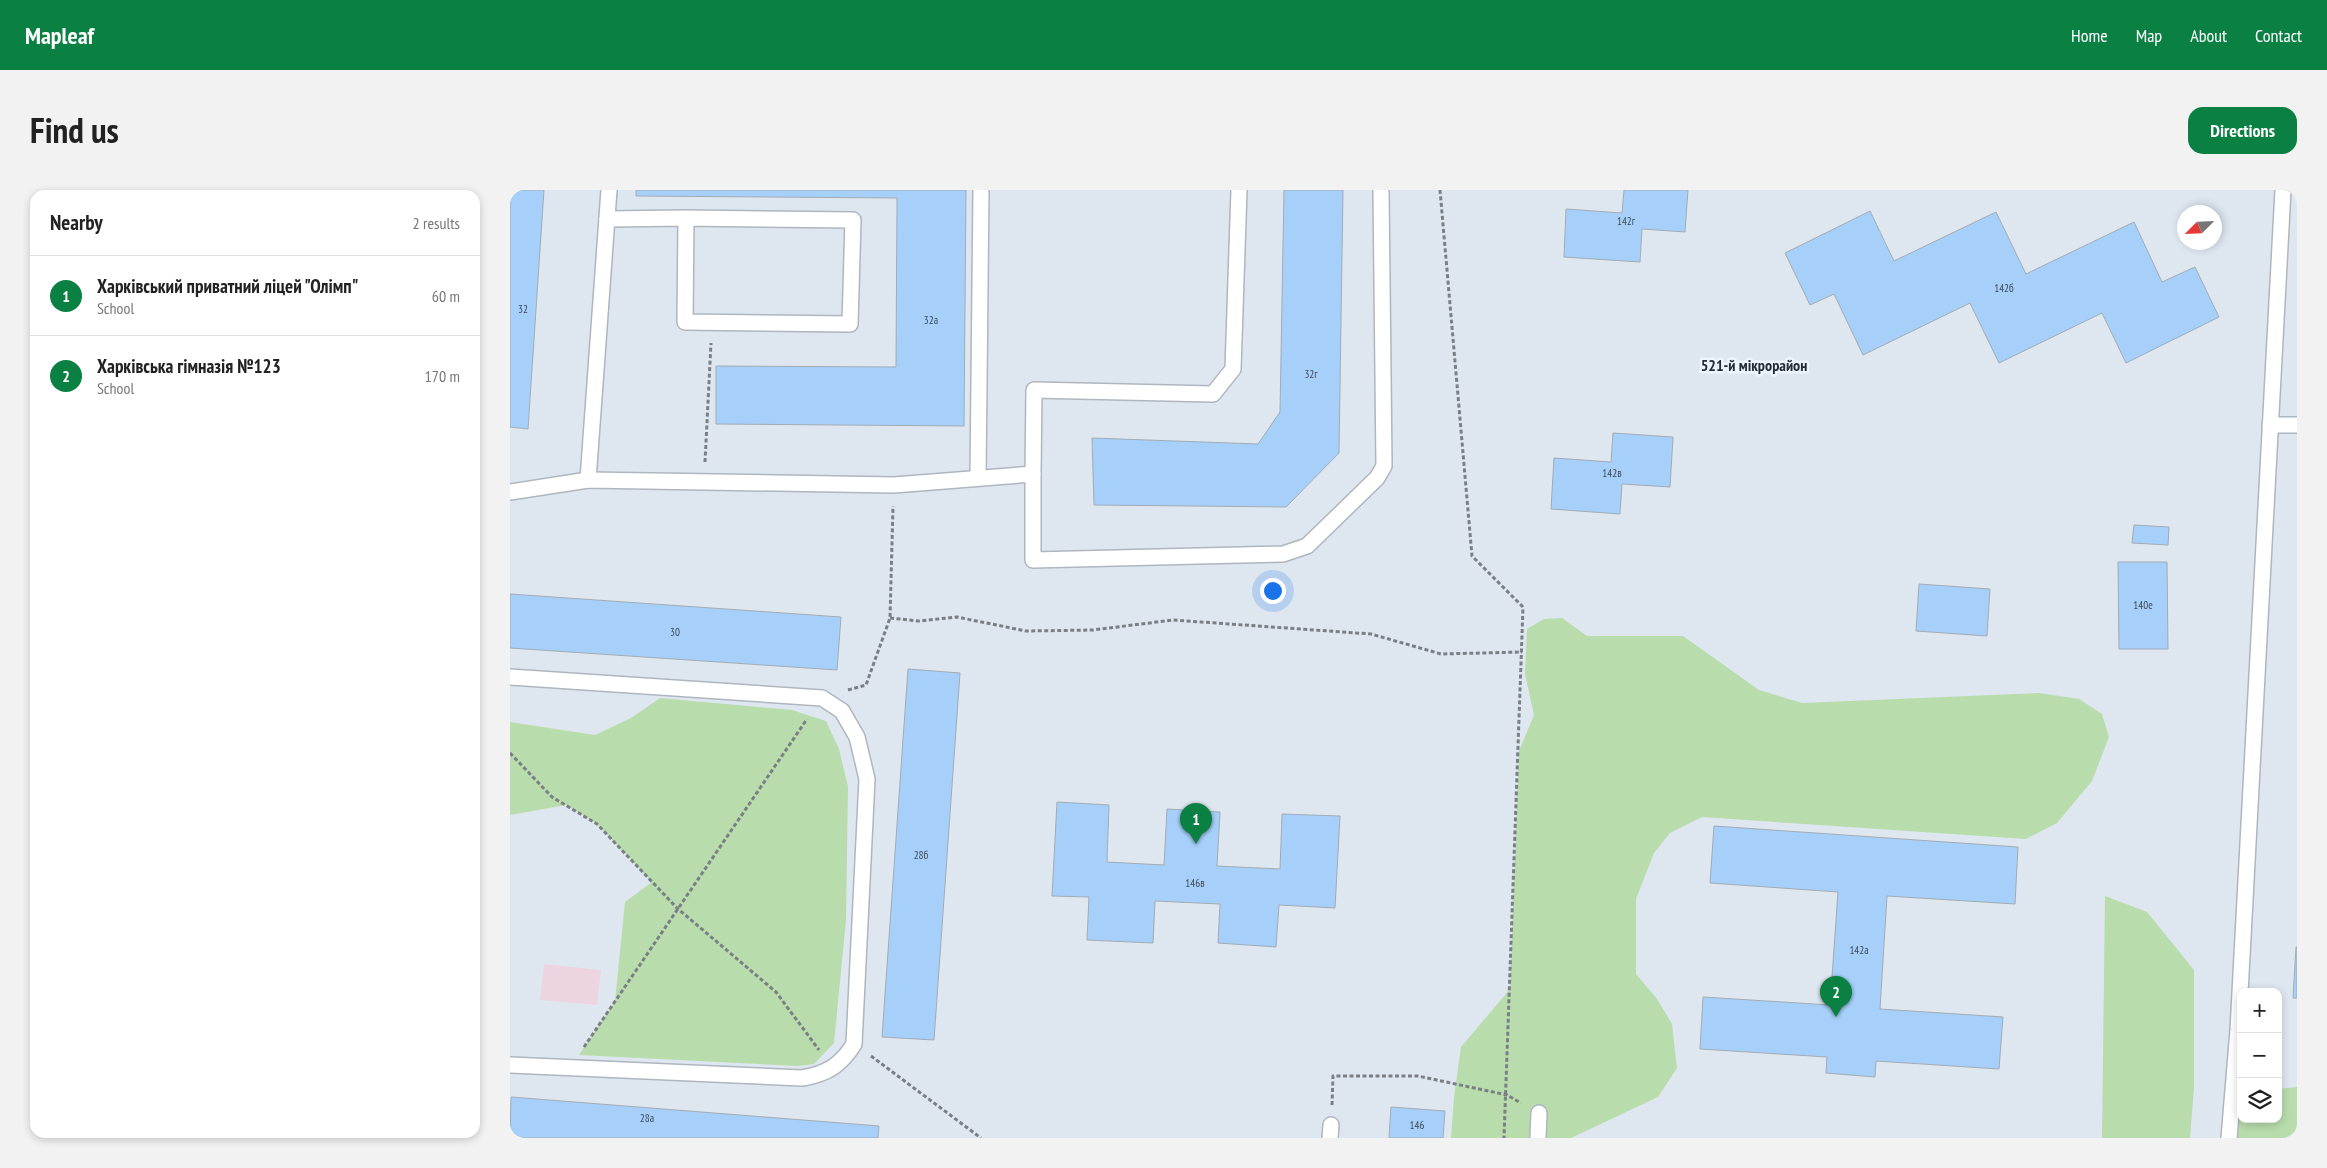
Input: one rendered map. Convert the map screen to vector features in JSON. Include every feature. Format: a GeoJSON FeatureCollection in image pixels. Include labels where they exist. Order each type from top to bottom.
{"type":"FeatureCollection","features":[{"type":"Feature","properties":{"kind":"lane"},"geometry":{"type":"LineString","coordinates":[[588,480],[609,190]]}},
{"type":"Feature","properties":{"kind":"lane"},"geometry":{"type":"LineString","coordinates":[[978,478],[981,190]]}},
{"type":"Feature","properties":{"kind":"lane"},"geometry":{"type":"LineString","coordinates":[[1239,190],[1233,369],[1213,394],[1034,390],[1033,560],[1283,554],[1307,546],[1377,478],[1384,466],[1381,190]]}},
{"type":"Feature","properties":{"kind":"lane"},"geometry":{"type":"LineString","coordinates":[[2229,1138],[2238,1030],[2282,190]]}},
{"type":"Feature","properties":{"kind":"lane"},"geometry":{"type":"LineString","coordinates":[[607,219],[686,218],[853,220],[850,324],[685,322],[686,218]]}},
{"type":"Feature","properties":{"kind":"lane"},"geometry":{"type":"LineString","coordinates":[[2270,425],[2297,425]]}},
{"type":"Feature","properties":{"kind":"lane"},"geometry":{"type":"LineString","coordinates":[[510,492],[588,480],[894,486],[1033,474]]}},
{"type":"Feature","properties":{"kind":"lane"},"geometry":{"type":"LineString","coordinates":[[510,677],[822,698],[842,712],[857,737],[867,779],[854,1044],[845,1058],[833,1068],[818,1076],[802,1078],[510,1065]]}},
{"type":"Feature","properties":{"kind":"lane"},"geometry":{"type":"LineString","coordinates":[[1538,1138],[1539,1113]]}},
{"type":"Feature","properties":{"kind":"path"},"geometry":{"type":"LineString","coordinates":[[1440,190],[1472,556],[1523,607],[1504,1138]]}},
{"type":"Feature","properties":{"kind":"path"},"geometry":{"type":"LineString","coordinates":[[703,482],[712,322]]}},
{"type":"Feature","properties":{"kind":"path"},"geometry":{"type":"LineString","coordinates":[[570,1068],[677,908],[822,698],[866,685],[890,618],[894,486]]}},
{"type":"Feature","properties":{"kind":"path"},"geometry":{"type":"LineString","coordinates":[[890,618],[919,620],[957,617],[1026,630],[1093,630],[1173,620],[1371,634],[1441,654],[1522,652]]}},
{"type":"Feature","properties":{"kind":"path"},"geometry":{"type":"LineString","coordinates":[[510,753],[552,797],[597,824],[677,908],[776,992],[833,1068]]}},
{"type":"Feature","properties":{"kind":"path"},"geometry":{"type":"LineString","coordinates":[[854,1044],[981,1138]]}},
{"type":"Feature","properties":{"kind":"path"},"geometry":{"type":"LineString","coordinates":[[1330,1131],[1334,1076],[1418,1076],[1507,1096],[1539,1113]]}},
{"type":"Feature","properties":{"kind":"shaded area"},"geometry":{"type":"Polygon","coordinates":[[[544,964],[601,970],[597,1005],[540,1000],[544,964]]]}},
{"type":"Feature","properties":{"kind":"green space"},"geometry":{"type":"Polygon","coordinates":[[[1562,618],[1587,636],[1683,636],[1759,690],[1802,703],[2039,693],[2079,699],[2102,714],[2109,737],[2092,781],[2057,823],[2026,839],[1702,817],[1670,833],[1654,853],[1636,899],[1636,974],[1657,999],[1672,1024],[1677,1068],[1658,1097],[1571,1138],[1451,1138],[1461,1047],[1510,989],[1519,751],[1534,715],[1525,674],[1527,629],[1544,619],[1562,618]]]}},
{"type":"Feature","properties":{"kind":"green space"},"geometry":{"type":"Polygon","coordinates":[[[660,698],[792,710],[826,721],[839,749],[848,787],[846,920],[834,1043],[814,1064],[797,1066],[579,1055],[615,1001],[625,902],[652,882],[597,824],[566,805],[510,815],[510,722],[595,735],[631,718],[660,698]]]}},
{"type":"Feature","properties":{"kind":"green space"},"geometry":{"type":"Polygon","coordinates":[[[2105,896],[2147,912],[2194,970],[2194,1088],[2190,1138],[2102,1138],[2105,896]]]}},
{"type":"Feature","properties":{"kind":"green space"},"geometry":{"type":"Polygon","coordinates":[[[2297,1087],[2297,1138],[2229,1138],[2233,1090],[2237,1090],[2237,1123],[2282,1123],[2282,1089],[2297,1087]]]}},
{"type":"Feature","properties":{"kind":"building"},"geometry":{"type":"Polygon","coordinates":[[[510,190],[544,190],[528,429],[510,427],[510,190]]]}},
{"type":"Feature","properties":{"kind":"building"},"geometry":{"type":"Polygon","coordinates":[[[636,190],[966,190],[964,426],[716,424],[716,366],[896,367],[897,198],[636,196],[636,190]]]}},
{"type":"Feature","properties":{"kind":"building"},"geometry":{"type":"Polygon","coordinates":[[[1284,190],[1343,190],[1339,453],[1286,507],[1094,505],[1092,438],[1258,444],[1280,412],[1284,190]]]}},
{"type":"Feature","properties":{"kind":"building"},"geometry":{"type":"Polygon","coordinates":[[[1624,190],[1688,190],[1685,232],[1642,229],[1640,262],[1564,257],[1566,209],[1622,213],[1624,190]]]}},
{"type":"Feature","properties":{"kind":"building"},"geometry":{"type":"Polygon","coordinates":[[[1870,211],[1894,261],[1996,212],[2026,274],[2134,222],[2162,282],[2195,267],[2219,317],[2126,363],[2102,313],[1999,363],[1970,303],[1863,355],[1834,294],[1810,305],[1785,253],[1870,211]]]}},
{"type":"Feature","properties":{"kind":"building"},"geometry":{"type":"Polygon","coordinates":[[[1613,433],[1673,437],[1670,487],[1622,484],[1620,514],[1551,509],[1554,458],[1611,462],[1613,433]]]}},
{"type":"Feature","properties":{"kind":"building"},"geometry":{"type":"Polygon","coordinates":[[[2134,525],[2169,527],[2168,545],[2132,543],[2134,525]]]}},
{"type":"Feature","properties":{"kind":"building"},"geometry":{"type":"Polygon","coordinates":[[[2118,562],[2167,562],[2168,649],[2119,649],[2118,562]]]}},
{"type":"Feature","properties":{"kind":"building"},"geometry":{"type":"Polygon","coordinates":[[[1919,584],[1990,589],[1987,636],[1916,631],[1919,584]]]}},
{"type":"Feature","properties":{"kind":"building"},"geometry":{"type":"Polygon","coordinates":[[[510,594],[841,617],[837,670],[510,648],[510,594]]]}},
{"type":"Feature","properties":{"kind":"building"},"geometry":{"type":"Polygon","coordinates":[[[908,669],[960,673],[934,1040],[882,1037],[908,669]]]}},
{"type":"Feature","properties":{"kind":"building"},"geometry":{"type":"Polygon","coordinates":[[[1057,802],[1109,805],[1107,862],[1164,865],[1167,809],[1220,812],[1217,866],[1280,869],[1282,814],[1340,816],[1335,908],[1279,905],[1276,947],[1218,943],[1220,904],[1155,901],[1153,943],[1087,940],[1089,897],[1052,896],[1057,802]]]}},
{"type":"Feature","properties":{"kind":"building"},"geometry":{"type":"Polygon","coordinates":[[[1714,826],[2018,847],[2015,904],[1887,896],[1880,1009],[2003,1017],[1999,1069],[1876,1061],[1875,1077],[1826,1073],[1827,1057],[1700,1049],[1703,997],[1830,1005],[1838,892],[1710,883],[1714,826]]]}},
{"type":"Feature","properties":{"kind":"building"},"geometry":{"type":"Polygon","coordinates":[[[2296,947],[2297,998],[2293,998],[2296,947]]]}},
{"type":"Feature","properties":{"kind":"building"},"geometry":{"type":"Polygon","coordinates":[[[511,1097],[879,1126],[878,1138],[510,1138],[511,1097]]]}},
{"type":"Feature","properties":{"kind":"building"},"geometry":{"type":"Polygon","coordinates":[[[1391,1107],[1445,1111],[1443,1138],[1389,1138],[1391,1107]]]}},
{"type":"Feature","properties":{"kind":"place","name":"Харківський приватний ліцей \"Олімп\""},"geometry":{"type":"Point","coordinates":[1196,844]}},
{"type":"Feature","properties":{"kind":"place","name":"Харківська гімназія №123"},"geometry":{"type":"Point","coordinates":[1836,1017]}},
{"type":"Feature","properties":{"kind":"district","name":"521-й мікрорайон"},"geometry":{"type":"Point","coordinates":[1754,365]}}]}
